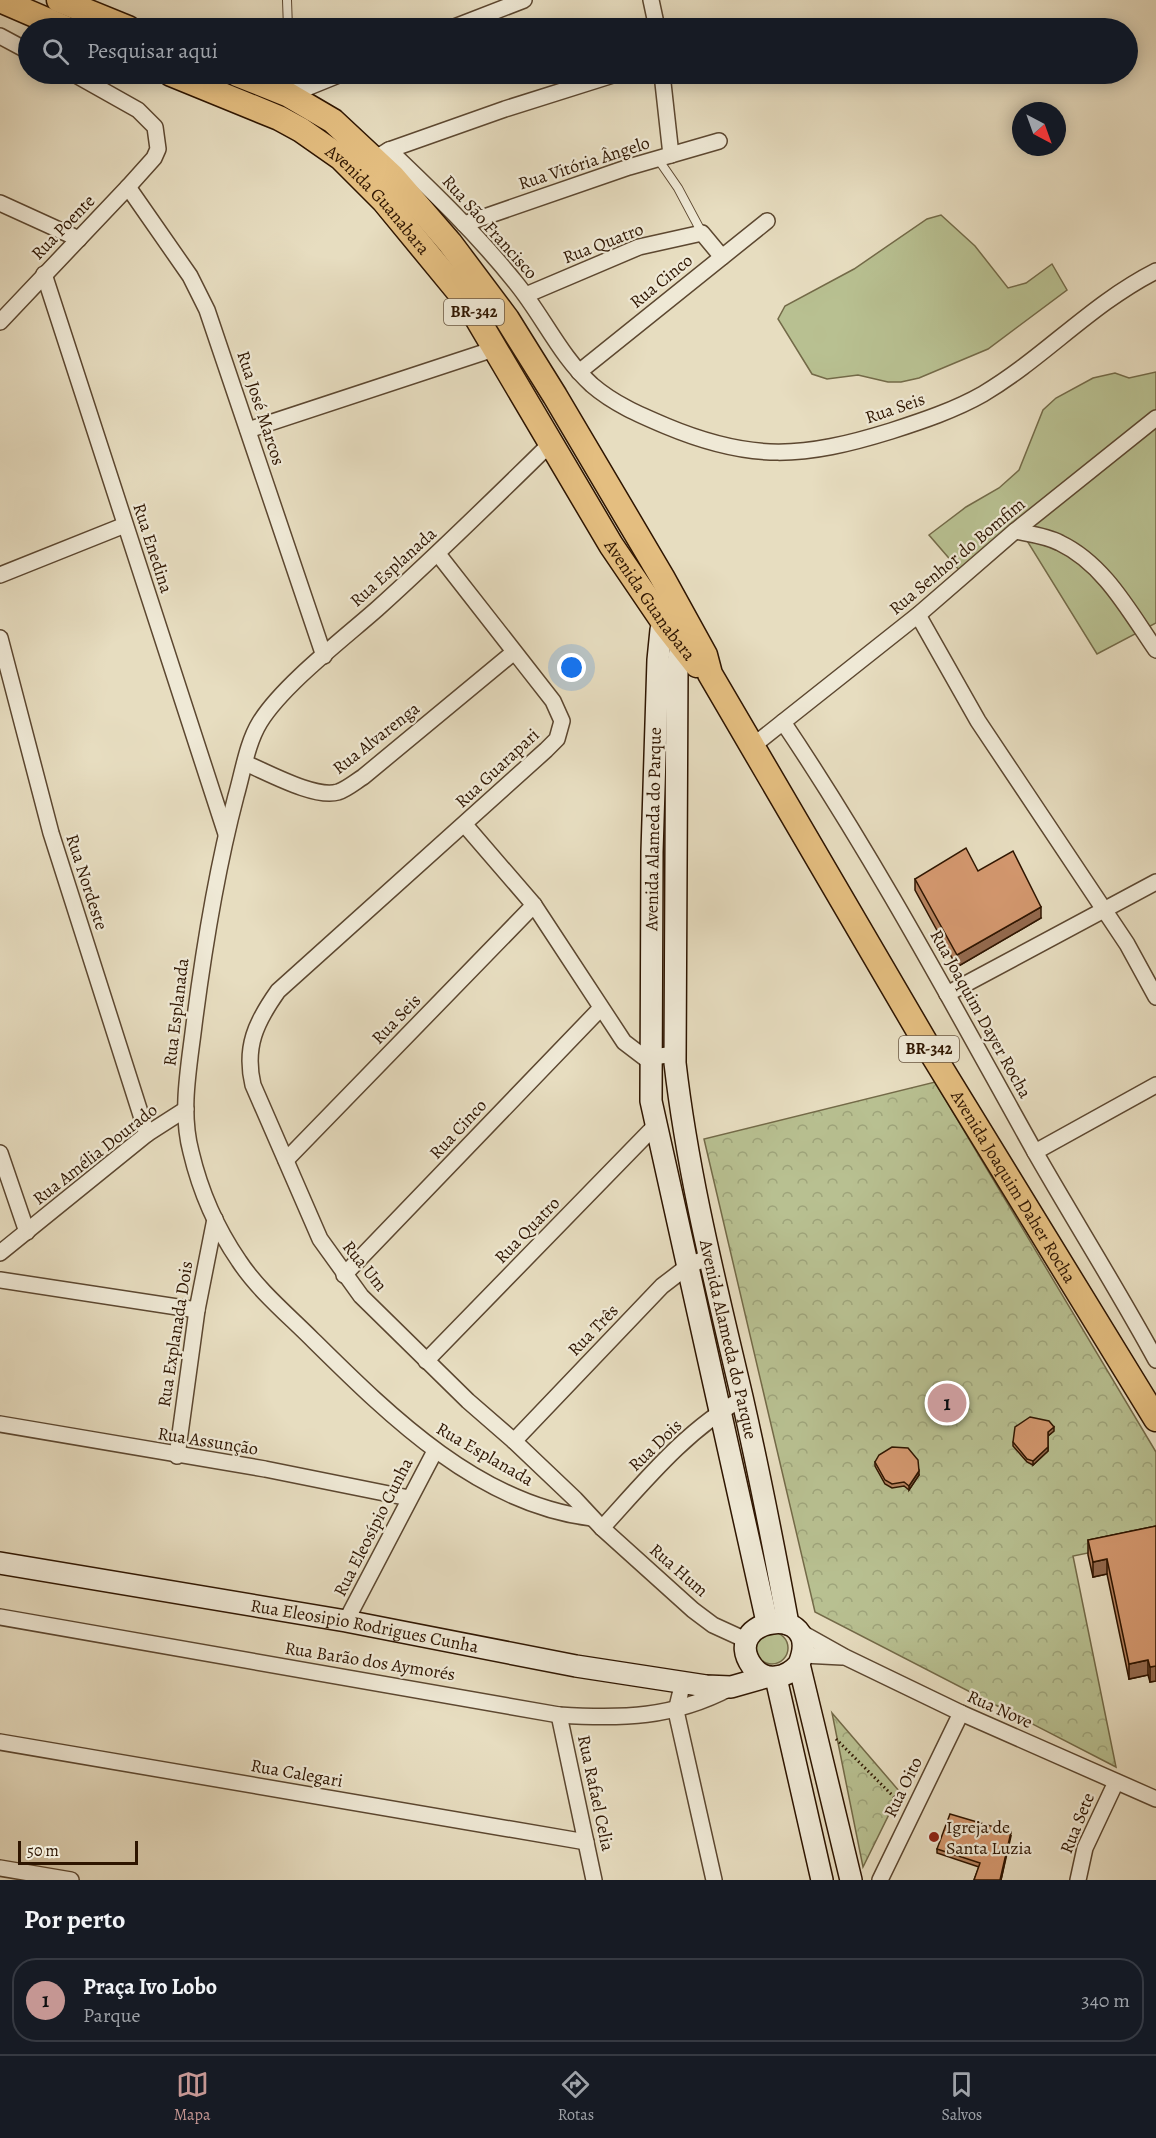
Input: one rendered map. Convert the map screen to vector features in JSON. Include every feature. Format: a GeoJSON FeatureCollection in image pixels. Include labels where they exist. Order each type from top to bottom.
{"type":"FeatureCollection","features":[{"type":"Feature","properties":{"kind":"main road"},"geometry":{"type":"LineString","coordinates":[[0,0],[41,18]]}},
{"type":"Feature","properties":{"kind":"main road"},"geometry":{"type":"LineString","coordinates":[[59,0],[103,18]]}},
{"type":"Feature","properties":{"kind":"main road","name":"Avenida Guanabara"},"geometry":{"type":"LineString","coordinates":[[196,84],[279,118],[324,145],[373,160],[496,348],[611,545],[671,615]]}},
{"type":"Feature","properties":{"kind":"main road","name":"Avenida Guanabara"},"geometry":{"type":"LineString","coordinates":[[289,85],[333,121],[373,160],[450,243],[507,319],[687,640],[694,663],[710,674]]}},
{"type":"Feature","properties":{"kind":"main road","name":"Avenida Joaquim Daher Rocha"},"geometry":{"type":"LineString","coordinates":[[710,674],[754,745],[931,1052],[1156,1419]]}},
{"type":"Feature","properties":{"kind":"street"},"geometry":{"type":"LineString","coordinates":[[478,18],[524,0]]}},
{"type":"Feature","properties":{"kind":"street"},"geometry":{"type":"LineString","coordinates":[[651,0],[655,18]]}},
{"type":"Feature","properties":{"kind":"street"},"geometry":{"type":"LineString","coordinates":[[0,36],[18,46]]}},
{"type":"Feature","properties":{"kind":"street","name":"Rua Poente"},"geometry":{"type":"LineString","coordinates":[[0,322],[154,158],[159,142],[155,127],[150,120],[138,110],[92,84]]}},
{"type":"Feature","properties":{"kind":"street"},"geometry":{"type":"LineString","coordinates":[[279,118],[289,85],[309,87],[316,84]]}},
{"type":"Feature","properties":{"kind":"street"},"geometry":{"type":"LineString","coordinates":[[373,160],[504,109],[584,84]]}},
{"type":"Feature","properties":{"kind":"street"},"geometry":{"type":"LineString","coordinates":[[662,84],[665,157]]}},
{"type":"Feature","properties":{"kind":"street","name":"Rua Vitória Ângelo"},"geometry":{"type":"LineString","coordinates":[[464,224],[718,141]]}},
{"type":"Feature","properties":{"kind":"street","name":"Rua São Francisco"},"geometry":{"type":"LineString","coordinates":[[373,160],[464,224],[526,295],[579,372],[614,401]]}},
{"type":"Feature","properties":{"kind":"street","name":"Rua José Marcos"},"geometry":{"type":"LineString","coordinates":[[128,187],[190,276],[207,310],[324,656]]}},
{"type":"Feature","properties":{"kind":"street"},"geometry":{"type":"LineString","coordinates":[[0,203],[79,239]]}},
{"type":"Feature","properties":{"kind":"street","name":"Rua Cinco"},"geometry":{"type":"LineString","coordinates":[[579,372],[767,221]]}},
{"type":"Feature","properties":{"kind":"street"},"geometry":{"type":"LineString","coordinates":[[702,233],[722,257]]}},
{"type":"Feature","properties":{"kind":"street","name":"Rua Quatro"},"geometry":{"type":"LineString","coordinates":[[526,295],[639,248],[702,233]]}},
{"type":"Feature","properties":{"kind":"street","name":"Rua Seis"},"geometry":{"type":"LineString","coordinates":[[614,401],[693,437],[723,446],[783,453],[837,447],[902,428],[948,411],[983,393],[1120,289],[1156,271]]}},
{"type":"Feature","properties":{"kind":"street","name":"Rua Enedina"},"geometry":{"type":"LineString","coordinates":[[44,274],[226,834]]}},
{"type":"Feature","properties":{"kind":"street"},"geometry":{"type":"LineString","coordinates":[[248,430],[496,348]]}},
{"type":"Feature","properties":{"kind":"street","name":"Rua Senhor do Bomfim"},"geometry":{"type":"LineString","coordinates":[[783,722],[918,615],[1015,531],[1156,418]]}},
{"type":"Feature","properties":{"kind":"street","name":"Rua Esplanada"},"geometry":{"type":"LineString","coordinates":[[551,443],[438,554],[324,656],[266,713],[258,724],[226,834],[208,918],[186,1109],[191,1153],[215,1219],[240,1264],[280,1307],[341,1368],[435,1451],[464,1469],[543,1508],[597,1523]]}},
{"type":"Feature","properties":{"kind":"street"},"geometry":{"type":"LineString","coordinates":[[0,575],[125,525]]}},
{"type":"Feature","properties":{"kind":"street"},"geometry":{"type":"LineString","coordinates":[[1015,531],[1058,542],[1089,562],[1122,601],[1156,650]]}},
{"type":"Feature","properties":{"kind":"street","name":"Rua Guarapari"},"geometry":{"type":"LineString","coordinates":[[294,975],[465,825],[546,750],[560,731],[562,721],[553,701],[438,554]]}},
{"type":"Feature","properties":{"kind":"street","name":"Avenida Alameda do Parque"},"geometry":{"type":"LineString","coordinates":[[671,615],[659,640],[649,1085],[656,1126],[721,1411],[783,1625],[803,1646],[801,1660],[851,1880]]}},
{"type":"Feature","properties":{"kind":"street"},"geometry":{"type":"LineString","coordinates":[[918,615],[978,722],[1126,944],[1156,997]]}},
{"type":"Feature","properties":{"kind":"street","name":"Rua Nordeste"},"geometry":{"type":"LineString","coordinates":[[0,638],[51,833],[147,1134]]}},
{"type":"Feature","properties":{"kind":"street","name":"Avenida Alameda do Parque"},"geometry":{"type":"LineString","coordinates":[[687,640],[677,668],[675,1054],[680,1104],[709,1257],[742,1399],[783,1625]]}},
{"type":"Feature","properties":{"kind":"street","name":"Rua Alvarenga"},"geometry":{"type":"LineString","coordinates":[[245,764],[310,789],[326,793],[338,792],[363,777],[514,652]]}},
{"type":"Feature","properties":{"kind":"street"},"geometry":{"type":"LineString","coordinates":[[754,745],[783,722]]}},
{"type":"Feature","properties":{"kind":"street","name":"Rua Joaquim Dayer Rocha"},"geometry":{"type":"LineString","coordinates":[[783,722],[886,884],[1035,1152],[1156,1360]]}},
{"type":"Feature","properties":{"kind":"street"},"geometry":{"type":"LineString","coordinates":[[465,825],[534,905],[600,1009],[633,1052],[650,1058],[675,1054]]}},
{"type":"Feature","properties":{"kind":"street"},"geometry":{"type":"LineString","coordinates":[[947,994],[1156,882]]}},
{"type":"Feature","properties":{"kind":"street","name":"Rua Seis"},"geometry":{"type":"LineString","coordinates":[[286,1160],[534,905]]}},
{"type":"Feature","properties":{"kind":"street","name":"Rua Um"},"geometry":{"type":"LineString","coordinates":[[294,975],[278,991],[264,1011],[249,1049],[248,1067],[253,1085],[320,1239],[344,1275],[426,1361],[561,1485],[597,1523]]}},
{"type":"Feature","properties":{"kind":"street","name":"Rua Cinco"},"geometry":{"type":"LineString","coordinates":[[344,1275],[600,1009]]}},
{"type":"Feature","properties":{"kind":"street"},"geometry":{"type":"LineString","coordinates":[[1035,1152],[1156,1085]]}},
{"type":"Feature","properties":{"kind":"street","name":"Rua Amélia Dourado"},"geometry":{"type":"LineString","coordinates":[[0,1252],[147,1134],[186,1109]]}},
{"type":"Feature","properties":{"kind":"street","name":"Rua Quatro"},"geometry":{"type":"LineString","coordinates":[[426,1361],[656,1126]]}},
{"type":"Feature","properties":{"kind":"street"},"geometry":{"type":"LineString","coordinates":[[0,1153],[27,1232]]}},
{"type":"Feature","properties":{"kind":"street","name":"Rua Explanada Dois"},"geometry":{"type":"LineString","coordinates":[[177,1456],[197,1310],[215,1219]]}},
{"type":"Feature","properties":{"kind":"street","name":"Rua Três"},"geometry":{"type":"LineString","coordinates":[[514,1441],[662,1286],[688,1266],[709,1257]]}},
{"type":"Feature","properties":{"kind":"street"},"geometry":{"type":"LineString","coordinates":[[0,1280],[197,1310]]}},
{"type":"Feature","properties":{"kind":"street","name":"Rua Dois"},"geometry":{"type":"LineString","coordinates":[[597,1523],[721,1411],[742,1399]]}},
{"type":"Feature","properties":{"kind":"street","name":"Rua Assunção"},"geometry":{"type":"LineString","coordinates":[[0,1424],[177,1456],[265,1469],[409,1498]]}},
{"type":"Feature","properties":{"kind":"street","name":"Rua Eleosípio Cunha"},"geometry":{"type":"LineString","coordinates":[[346,1621],[435,1451]]}},
{"type":"Feature","properties":{"kind":"street"},"geometry":{"type":"LineString","coordinates":[[543,1508],[561,1485]]}},
{"type":"Feature","properties":{"kind":"street","name":"Rua Hum"},"geometry":{"type":"LineString","coordinates":[[597,1523],[693,1610],[748,1649]]}},
{"type":"Feature","properties":{"kind":"street","name":"Rua Eleosipio Rodrigues Cunha"},"geometry":{"type":"LineString","coordinates":[[0,1563],[346,1621],[576,1666],[731,1687]]}},
{"type":"Feature","properties":{"kind":"street","name":"Rua Barão dos Aymorés"},"geometry":{"type":"LineString","coordinates":[[0,1617],[559,1714],[601,1718],[645,1716],[676,1711],[731,1687]]}},
{"type":"Feature","properties":{"kind":"street"},"geometry":{"type":"LineString","coordinates":[[731,1687],[744,1669],[753,1632],[783,1625],[845,1657]]}},
{"type":"Feature","properties":{"kind":"street"},"geometry":{"type":"LineString","coordinates":[[748,1649],[758,1673],[771,1677]]}},
{"type":"Feature","properties":{"kind":"street"},"geometry":{"type":"LineString","coordinates":[[731,1687],[771,1677],[785,1676],[801,1660],[845,1657]]}},
{"type":"Feature","properties":{"kind":"street","name":"Rua Nove"},"geometry":{"type":"LineString","coordinates":[[845,1657],[961,1713],[1116,1782],[1148,1790],[1156,1799]]}},
{"type":"Feature","properties":{"kind":"street"},"geometry":{"type":"LineString","coordinates":[[771,1677],[822,1880]]}},
{"type":"Feature","properties":{"kind":"street"},"geometry":{"type":"LineString","coordinates":[[683,1682],[676,1711],[714,1880]]}},
{"type":"Feature","properties":{"kind":"street","name":"Rua Oito"},"geometry":{"type":"LineString","coordinates":[[880,1880],[961,1713]]}},
{"type":"Feature","properties":{"kind":"street","name":"Rua Rafael Celia"},"geometry":{"type":"LineString","coordinates":[[559,1714],[594,1880]]}},
{"type":"Feature","properties":{"kind":"street","name":"Rua Calegari"},"geometry":{"type":"LineString","coordinates":[[0,1743],[586,1842]]}},
{"type":"Feature","properties":{"kind":"street","name":"Rua Sete"},"geometry":{"type":"LineString","coordinates":[[1078,1880],[1085,1848],[1116,1782]]}},
{"type":"Feature","properties":{"kind":"street"},"geometry":{"type":"LineString","coordinates":[[0,1868],[71,1880]]}},
{"type":"Feature","properties":{"kind":"lane"},"geometry":{"type":"LineString","coordinates":[[287,0],[288,18]]}},
{"type":"Feature","properties":{"kind":"lane"},"geometry":{"type":"LineString","coordinates":[[665,157],[678,188],[702,233]]}},
{"type":"Feature","properties":{"kind":"path"},"geometry":{"type":"LineString","coordinates":[[814,1716],[911,1814]]}},
{"type":"Feature","properties":{"kind":"green space"},"geometry":{"type":"Polygon","coordinates":[[[941,215],[975,246],[1008,288],[1026,283],[1052,264],[1067,290],[988,349],[919,378],[888,382],[858,375],[827,379],[812,374],[778,319],[785,306],[854,269],[927,219],[941,215]]]}},
{"type":"Feature","properties":{"kind":"green space"},"geometry":{"type":"Polygon","coordinates":[[[1156,372],[1156,623],[1097,654],[1018,526],[960,571],[929,535],[966,507],[999,488],[1019,470],[1043,410],[1056,398],[1093,378],[1115,373],[1129,378],[1156,372]]]}},
{"type":"Feature","properties":{"kind":"green space"},"geometry":{"type":"Polygon","coordinates":[[[935,1082],[1156,1452],[1156,1539],[1073,1556],[1116,1767],[815,1612],[704,1139],[935,1082]]]}},
{"type":"Feature","properties":{"kind":"green space"},"geometry":{"type":"Polygon","coordinates":[[[772,1632],[783,1637],[788,1648],[783,1659],[772,1664],[761,1659],[756,1648],[761,1637],[772,1632]]]}},
{"type":"Feature","properties":{"kind":"green space"},"geometry":{"type":"Polygon","coordinates":[[[832,1713],[900,1792],[863,1867],[832,1713]]]}},
{"type":"Feature","properties":{"kind":"building"},"geometry":{"type":"Polygon","coordinates":[[[966,848],[978,871],[1013,851],[1041,907],[957,955],[915,879],[966,848]]]}},
{"type":"Feature","properties":{"kind":"building"},"geometry":{"type":"Polygon","coordinates":[[[1030,1417],[1049,1421],[1054,1427],[1048,1432],[1048,1447],[1033,1461],[1027,1459],[1013,1442],[1015,1427],[1030,1417]]]}},
{"type":"Feature","properties":{"kind":"building"},"geometry":{"type":"Polygon","coordinates":[[[892,1447],[908,1448],[918,1460],[919,1471],[909,1486],[904,1482],[892,1484],[885,1480],[875,1462],[879,1455],[892,1447]]]}},
{"type":"Feature","properties":{"kind":"building"},"geometry":{"type":"Polygon","coordinates":[[[1156,1526],[1156,1666],[1150,1667],[1148,1660],[1129,1664],[1107,1559],[1093,1562],[1088,1540],[1156,1526]]]}},
{"type":"Feature","properties":{"kind":"building"},"geometry":{"type":"Polygon","coordinates":[[[950,1814],[1011,1832],[1000,1880],[974,1880],[980,1863],[937,1849],[950,1814]]]}},
{"type":"Feature","properties":{"kind":"place","name":"Praça Ivo Lobo"},"geometry":{"type":"Point","coordinates":[947,1403]}},
{"type":"Feature","properties":{"kind":"place","name":"Igreja de Santa Luzia"},"geometry":{"type":"Point","coordinates":[934,1837]}}]}
